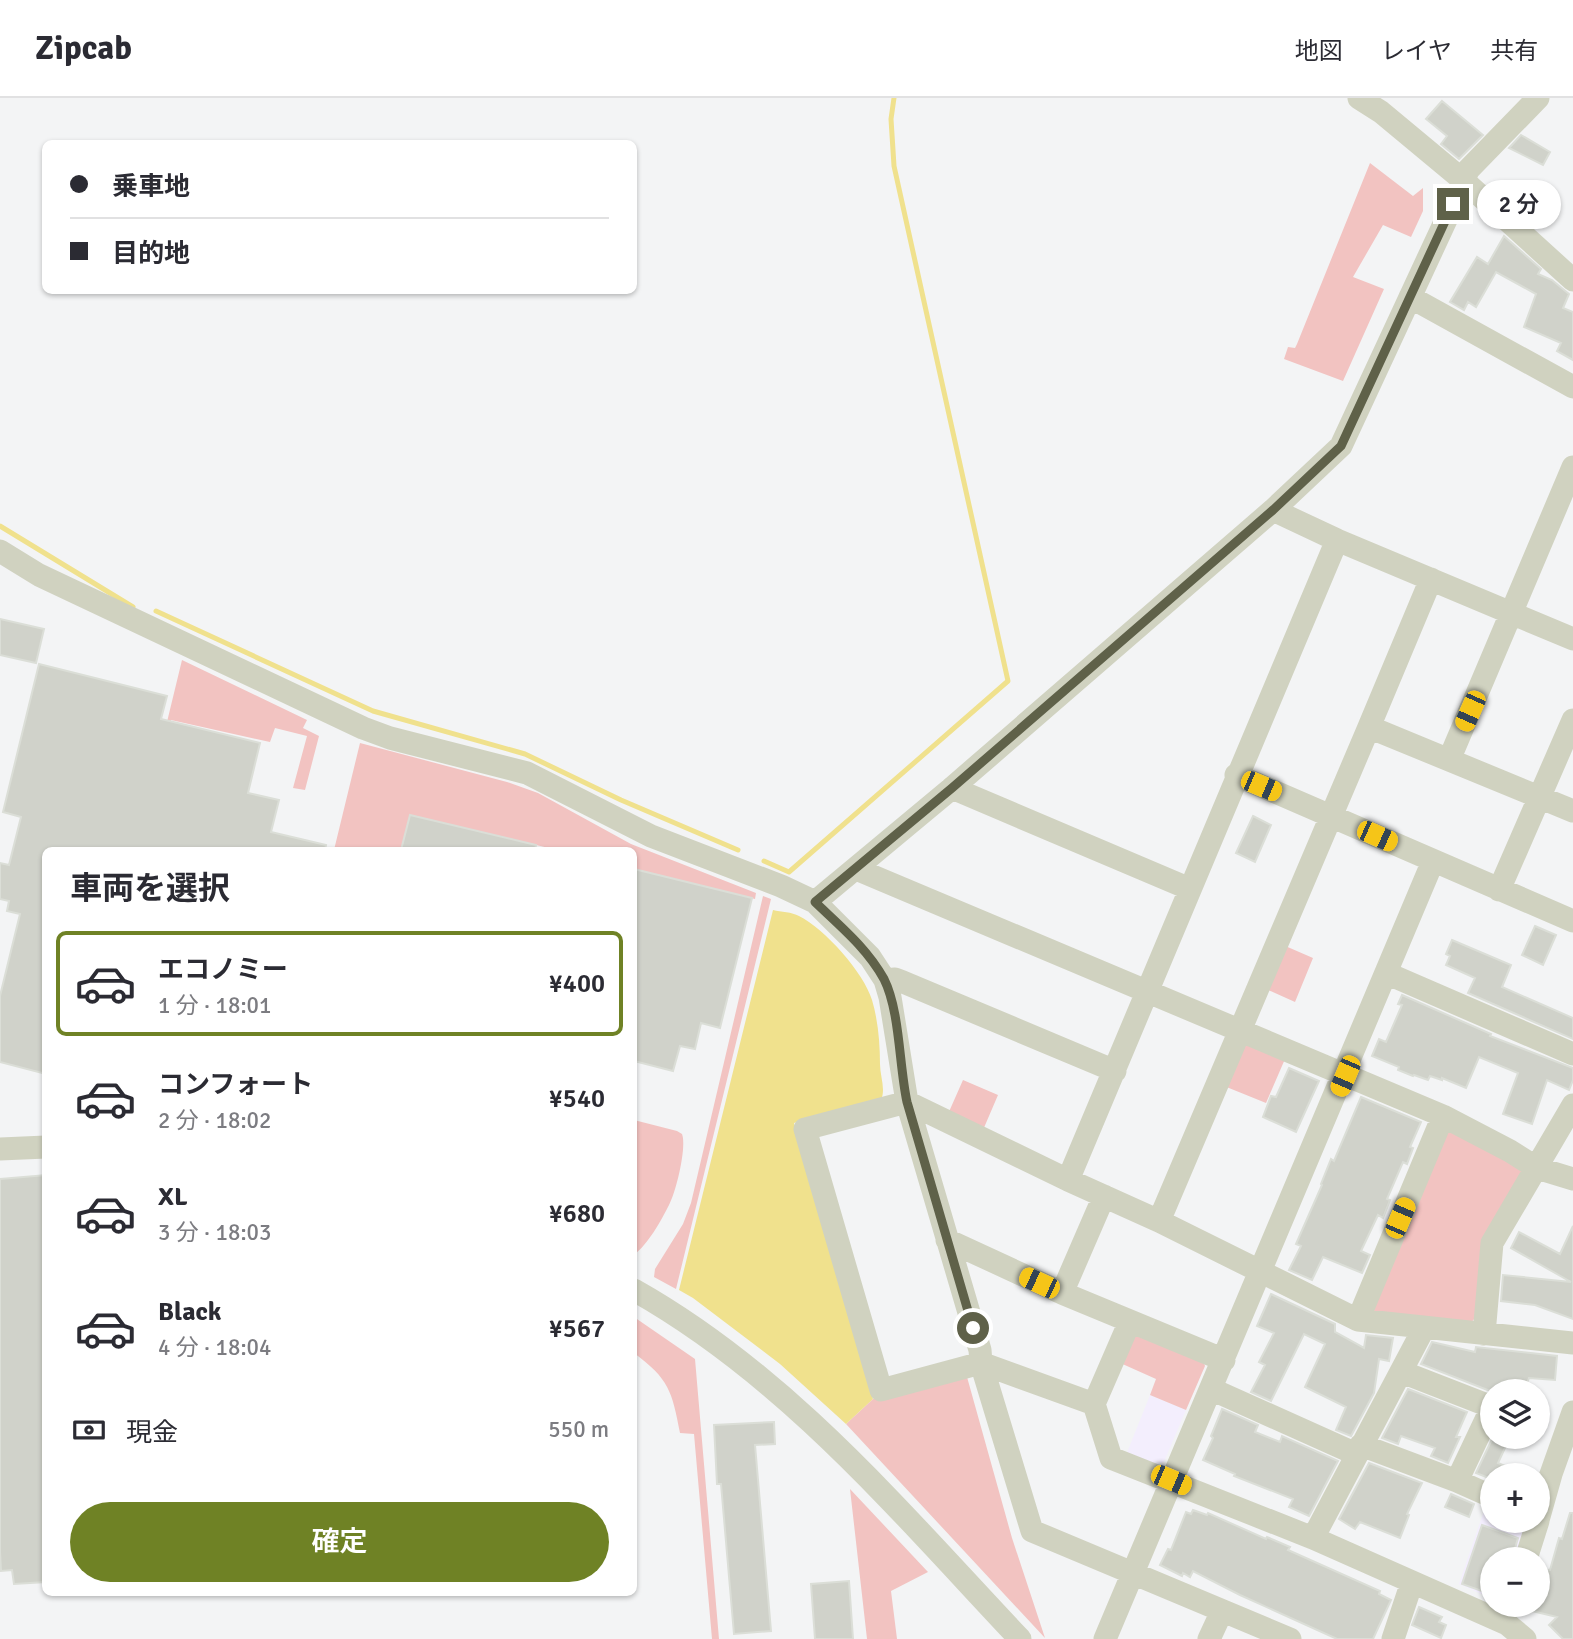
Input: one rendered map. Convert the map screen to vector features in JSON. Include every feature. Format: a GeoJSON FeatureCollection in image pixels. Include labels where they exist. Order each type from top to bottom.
{"type":"FeatureCollection","features":[{"type":"Feature","properties":{"kind":"street"},"geometry":{"type":"LineString","coordinates":[[1359,98],[1381,112],[1464,181],[1573,280]]}},
{"type":"Feature","properties":{"kind":"street"},"geometry":{"type":"LineString","coordinates":[[815,902],[952,788],[1273,510],[1341,446],[1468,170],[1538,98]]}},
{"type":"Feature","properties":{"kind":"street"},"geometry":{"type":"LineString","coordinates":[[1410,297],[1573,387]]}},
{"type":"Feature","properties":{"kind":"street"},"geometry":{"type":"LineString","coordinates":[[1449,760],[1573,467]]}},
{"type":"Feature","properties":{"kind":"street"},"geometry":{"type":"LineString","coordinates":[[1273,510],[1337,540],[1573,639]]}},
{"type":"Feature","properties":{"kind":"street"},"geometry":{"type":"LineString","coordinates":[[1068,1180],[1149,993],[1237,775],[1337,540]]}},
{"type":"Feature","properties":{"kind":"street"},"geometry":{"type":"LineString","coordinates":[[0,551],[39,575],[363,728],[390,738],[527,773],[651,836],[781,886],[815,902],[857,941],[885,980],[898,1040],[907,1102],[1032,1531],[1290,1639]]}},
{"type":"Feature","properties":{"kind":"street"},"geometry":{"type":"LineString","coordinates":[[1159,1221],[1431,579]]}},
{"type":"Feature","properties":{"kind":"street"},"geometry":{"type":"LineString","coordinates":[[1499,890],[1573,720]]}},
{"type":"Feature","properties":{"kind":"street"},"geometry":{"type":"LineString","coordinates":[[1369,727],[1573,811]]}},
{"type":"Feature","properties":{"kind":"street"},"geometry":{"type":"LineString","coordinates":[[1237,775],[1573,921]]}},
{"type":"Feature","properties":{"kind":"street"},"geometry":{"type":"LineString","coordinates":[[952,788],[1190,889]]}},
{"type":"Feature","properties":{"kind":"street"},"geometry":{"type":"LineString","coordinates":[[1105,1639],[1345,1076],[1433,861]]}},
{"type":"Feature","properties":{"kind":"street"},"geometry":{"type":"LineString","coordinates":[[856,869],[1443,1116],[1537,1168],[1573,1179]]}},
{"type":"Feature","properties":{"kind":"street"},"geometry":{"type":"LineString","coordinates":[[1387,973],[1573,1054]]}},
{"type":"Feature","properties":{"kind":"street"},"geometry":{"type":"LineString","coordinates":[[885,980],[903,982],[1115,1072]]}},
{"type":"Feature","properties":{"kind":"street"},"geometry":{"type":"LineString","coordinates":[[1094,1404],[981,1363],[881,1390],[805,1129],[907,1102],[1159,1221],[1358,1320],[1573,1343]]}},
{"type":"Feature","properties":{"kind":"street"},"geometry":{"type":"LineString","coordinates":[[1484,1334],[1492,1243],[1573,1105]]}},
{"type":"Feature","properties":{"kind":"street"},"geometry":{"type":"LineString","coordinates":[[1358,1320],[1443,1116]]}},
{"type":"Feature","properties":{"kind":"street"},"geometry":{"type":"LineString","coordinates":[[0,1149],[42,1147]]}},
{"type":"Feature","properties":{"kind":"street"},"geometry":{"type":"LineString","coordinates":[[1062,1293],[1104,1196]]}},
{"type":"Feature","properties":{"kind":"street"},"geometry":{"type":"LineString","coordinates":[[947,1240],[1062,1293],[1224,1360]]}},
{"type":"Feature","properties":{"kind":"street"},"geometry":{"type":"LineString","coordinates":[[637,1292],[711,1339],[777,1390],[854,1463],[1020,1639]]}},
{"type":"Feature","properties":{"kind":"street"},"geometry":{"type":"LineString","coordinates":[[1130,1321],[1094,1404],[1111,1458],[1313,1538],[1507,1623],[1525,1639]]}},
{"type":"Feature","properties":{"kind":"street"},"geometry":{"type":"LineString","coordinates":[[1313,1538],[1424,1328]]}},
{"type":"Feature","properties":{"kind":"street"},"geometry":{"type":"LineString","coordinates":[[1402,1372],[1492,1407],[1457,1481]]}},
{"type":"Feature","properties":{"kind":"street"},"geometry":{"type":"LineString","coordinates":[[1212,1388],[1359,1450],[1457,1481],[1480,1491]]}},
{"type":"Feature","properties":{"kind":"street"},"geometry":{"type":"LineString","coordinates":[[1550,1478],[1573,1412]]}},
{"type":"Feature","properties":{"kind":"street"},"geometry":{"type":"LineString","coordinates":[[1393,1639],[1412,1582]]}},
{"type":"Feature","properties":{"kind":"street"},"geometry":{"type":"LineString","coordinates":[[1209,1639],[1222,1611]]}},
{"type":"Feature","properties":{"kind":"shaded area"},"geometry":{"type":"Polygon","coordinates":[[[1370,163],[1413,196],[1423,188],[1423,211],[1411,237],[1383,225],[1353,277],[1384,289],[1343,381],[1284,359],[1288,347],[1295,348],[1297,344],[1370,163]]]}},
{"type":"Feature","properties":{"kind":"shaded area"},"geometry":{"type":"Polygon","coordinates":[[[182,660],[307,720],[303,728],[319,736],[305,790],[293,788],[307,736],[275,728],[270,742],[171,720],[141,847],[137,847],[182,660]]]}},
{"type":"Feature","properties":{"kind":"shaded area"},"geometry":{"type":"Polygon","coordinates":[[[360,743],[507,782],[538,793],[631,844],[756,893],[755,899],[637,870],[637,847],[544,847],[411,815],[402,847],[335,847],[360,743]]]}},
{"type":"Feature","properties":{"kind":"shaded area"},"geometry":{"type":"Polygon","coordinates":[[[763,896],[771,899],[676,1289],[654,1277],[655,1269],[683,1224],[691,1203],[763,896]]]}},
{"type":"Feature","properties":{"kind":"shaded area"},"geometry":{"type":"Polygon","coordinates":[[[773,910],[796,915],[809,922],[842,953],[868,989],[877,1024],[883,1087],[881,1100],[794,1123],[873,1399],[846,1424],[780,1364],[679,1290],[773,910]]]}},
{"type":"Feature","properties":{"kind":"shaded area"},"geometry":{"type":"Polygon","coordinates":[[[1283,945],[1313,958],[1295,1002],[1266,989],[1283,945]]]}},
{"type":"Feature","properties":{"kind":"shaded area"},"geometry":{"type":"Polygon","coordinates":[[[1248,1044],[1285,1059],[1266,1103],[1224,1086],[1240,1047],[1248,1044]]]}},
{"type":"Feature","properties":{"kind":"shaded area"},"geometry":{"type":"Polygon","coordinates":[[[963,1080],[998,1095],[983,1130],[948,1114],[963,1080]]]}},
{"type":"Feature","properties":{"kind":"shaded area"},"geometry":{"type":"Polygon","coordinates":[[[637,1121],[677,1131],[682,1134],[683,1140],[680,1170],[672,1199],[637,1252],[637,1121]]]}},
{"type":"Feature","properties":{"kind":"shaded area"},"geometry":{"type":"Polygon","coordinates":[[[1456,1130],[1521,1163],[1524,1175],[1476,1317],[1469,1325],[1375,1314],[1371,1299],[1440,1133],[1456,1130]]]}},
{"type":"Feature","properties":{"kind":"shaded area"},"geometry":{"type":"Polygon","coordinates":[[[637,1319],[695,1359],[719,1639],[712,1639],[694,1434],[680,1433],[671,1396],[655,1371],[637,1356],[637,1319]]]}},
{"type":"Feature","properties":{"kind":"shaded area"},"geometry":{"type":"Polygon","coordinates":[[[1131,1332],[1202,1357],[1205,1366],[1186,1410],[1150,1395],[1156,1379],[1118,1362],[1131,1332]]]}},
{"type":"Feature","properties":{"kind":"shaded area"},"geometry":{"type":"Polygon","coordinates":[[[961,1374],[967,1377],[1012,1538],[1045,1638],[846,1424],[873,1399],[961,1374]]]}},
{"type":"Feature","properties":{"kind":"shaded area"},"geometry":{"type":"Polygon","coordinates":[[[1150,1395],[1186,1410],[1164,1462],[1153,1465],[1126,1455],[1150,1395]]]}},
{"type":"Feature","properties":{"kind":"shaded area"},"geometry":{"type":"Polygon","coordinates":[[[850,1489],[928,1572],[891,1591],[897,1639],[867,1639],[850,1489]]]}},
{"type":"Feature","properties":{"kind":"shaded area"},"geometry":{"type":"Polygon","coordinates":[[[1480,1522],[1480,1533],[1527,1533],[1522,1547],[1480,1547],[1480,1593],[1459,1584],[1480,1522]]]}},
{"type":"Feature","properties":{"kind":"building"},"geometry":{"type":"Polygon","coordinates":[[[1442,101],[1483,135],[1459,159],[1441,144],[1447,136],[1426,119],[1442,101]]]}},
{"type":"Feature","properties":{"kind":"building"},"geometry":{"type":"Polygon","coordinates":[[[1521,135],[1550,152],[1543,165],[1509,148],[1521,135]]]}},
{"type":"Feature","properties":{"kind":"building"},"geometry":{"type":"Polygon","coordinates":[[[1504,236],[1541,269],[1538,274],[1552,280],[1569,294],[1563,308],[1573,312],[1573,360],[1557,351],[1561,343],[1524,327],[1536,294],[1496,272],[1476,307],[1468,302],[1464,310],[1450,302],[1477,257],[1488,264],[1504,236]]]}},
{"type":"Feature","properties":{"kind":"building"},"geometry":{"type":"Polygon","coordinates":[[[0,619],[44,629],[36,663],[0,655],[0,619]]]}},
{"type":"Feature","properties":{"kind":"building"},"geometry":{"type":"Polygon","coordinates":[[[39,664],[167,696],[161,719],[260,743],[248,793],[279,800],[271,832],[326,845],[42,847],[42,1073],[0,1062],[0,996],[20,914],[7,911],[9,901],[0,899],[0,863],[9,865],[21,817],[3,812],[39,664]]]}},
{"type":"Feature","properties":{"kind":"building"},"geometry":{"type":"Polygon","coordinates":[[[410,815],[536,845],[536,847],[402,847],[410,815]]]}},
{"type":"Feature","properties":{"kind":"building"},"geometry":{"type":"Polygon","coordinates":[[[1253,816],[1271,825],[1255,862],[1236,853],[1253,816]]]}},
{"type":"Feature","properties":{"kind":"building"},"geometry":{"type":"Polygon","coordinates":[[[637,870],[752,898],[720,1028],[701,1023],[695,1049],[680,1046],[673,1071],[637,1062],[637,870]]]}},
{"type":"Feature","properties":{"kind":"building"},"geometry":{"type":"Polygon","coordinates":[[[1535,926],[1556,935],[1543,965],[1522,955],[1535,926]]]}},
{"type":"Feature","properties":{"kind":"building"},"geometry":{"type":"Polygon","coordinates":[[[1452,940],[1511,965],[1502,987],[1573,1018],[1573,1039],[1468,993],[1475,978],[1446,965],[1450,956],[1446,954],[1452,940]]]}},
{"type":"Feature","properties":{"kind":"building"},"geometry":{"type":"Polygon","coordinates":[[[1402,995],[1491,1034],[1490,1036],[1573,1068],[1573,1080],[1569,1090],[1547,1080],[1532,1124],[1503,1114],[1518,1073],[1479,1057],[1466,1088],[1442,1078],[1430,1076],[1428,1080],[1413,1076],[1372,1056],[1379,1039],[1386,1042],[1402,1005],[1398,1004],[1402,995]]]}},
{"type":"Feature","properties":{"kind":"building"},"geometry":{"type":"Polygon","coordinates":[[[1289,1068],[1319,1081],[1296,1132],[1263,1117],[1271,1096],[1276,1097],[1289,1068]]]}},
{"type":"Feature","properties":{"kind":"building"},"geometry":{"type":"Polygon","coordinates":[[[1361,1097],[1421,1122],[1410,1147],[1413,1148],[1407,1164],[1403,1162],[1387,1199],[1390,1200],[1383,1218],[1378,1215],[1361,1251],[1370,1255],[1362,1273],[1323,1257],[1312,1280],[1289,1270],[1301,1246],[1296,1244],[1331,1159],[1334,1161],[1361,1097]]]}},
{"type":"Feature","properties":{"kind":"building"},"geometry":{"type":"Polygon","coordinates":[[[42,1175],[42,1582],[14,1584],[12,1570],[1,1571],[0,1179],[42,1175]]]}},
{"type":"Feature","properties":{"kind":"building"},"geometry":{"type":"Polygon","coordinates":[[[1573,1226],[1573,1319],[1535,1305],[1501,1301],[1503,1275],[1571,1282],[1511,1248],[1519,1232],[1560,1254],[1573,1226]]]}},
{"type":"Feature","properties":{"kind":"building"},"geometry":{"type":"Polygon","coordinates":[[[1271,1294],[1335,1324],[1335,1332],[1364,1348],[1366,1335],[1393,1338],[1389,1361],[1379,1359],[1374,1393],[1351,1436],[1336,1430],[1346,1407],[1305,1387],[1325,1344],[1304,1334],[1271,1401],[1251,1392],[1265,1365],[1259,1362],[1274,1333],[1257,1326],[1271,1294]]]}},
{"type":"Feature","properties":{"kind":"building"},"geometry":{"type":"Polygon","coordinates":[[[1432,1342],[1475,1352],[1476,1347],[1557,1356],[1555,1380],[1480,1379],[1480,1387],[1421,1364],[1432,1342]]]}},
{"type":"Feature","properties":{"kind":"building"},"geometry":{"type":"Polygon","coordinates":[[[1408,1389],[1467,1412],[1456,1437],[1460,1437],[1448,1463],[1431,1456],[1435,1448],[1401,1436],[1398,1444],[1382,1438],[1408,1389]]]}},
{"type":"Feature","properties":{"kind":"building"},"geometry":{"type":"Polygon","coordinates":[[[1222,1409],[1258,1425],[1255,1432],[1280,1442],[1282,1436],[1338,1461],[1309,1516],[1289,1507],[1293,1499],[1234,1476],[1235,1474],[1203,1460],[1222,1409]]]}},
{"type":"Feature","properties":{"kind":"building"},"geometry":{"type":"Polygon","coordinates":[[[774,1422],[775,1444],[755,1445],[771,1631],[734,1634],[721,1484],[717,1484],[714,1425],[774,1422]]]}},
{"type":"Feature","properties":{"kind":"building"},"geometry":{"type":"Polygon","coordinates":[[[1487,1449],[1504,1449],[1498,1463],[1481,1463],[1487,1449]]]}},
{"type":"Feature","properties":{"kind":"building"},"geometry":{"type":"Polygon","coordinates":[[[1369,1463],[1422,1483],[1407,1514],[1409,1515],[1400,1538],[1360,1522],[1355,1529],[1339,1519],[1369,1463]]]}},
{"type":"Feature","properties":{"kind":"building"},"geometry":{"type":"Polygon","coordinates":[[[1451,1494],[1474,1504],[1469,1517],[1445,1507],[1451,1494]]]}},
{"type":"Feature","properties":{"kind":"building"},"geometry":{"type":"Polygon","coordinates":[[[1193,1510],[1207,1515],[1208,1513],[1266,1539],[1267,1537],[1290,1547],[1288,1550],[1380,1591],[1379,1594],[1391,1600],[1373,1639],[1337,1639],[1193,1571],[1190,1577],[1183,1573],[1182,1576],[1160,1565],[1168,1549],[1171,1550],[1186,1512],[1191,1514],[1193,1510]]]}},
{"type":"Feature","properties":{"kind":"building"},"geometry":{"type":"Polygon","coordinates":[[[1570,1513],[1573,1513],[1573,1639],[1563,1639],[1549,1625],[1557,1617],[1550,1615],[1550,1570],[1559,1538],[1562,1539],[1570,1513]]]}},
{"type":"Feature","properties":{"kind":"building"},"geometry":{"type":"Polygon","coordinates":[[[1480,1531],[1504,1533],[1518,1538],[1515,1547],[1480,1547],[1480,1590],[1462,1584],[1480,1531]]]}},
{"type":"Feature","properties":{"kind":"building"},"geometry":{"type":"Polygon","coordinates":[[[849,1581],[853,1639],[815,1639],[811,1584],[849,1581]]]}},
{"type":"Feature","properties":{"kind":"building"},"geometry":{"type":"Polygon","coordinates":[[[1419,1607],[1442,1617],[1439,1622],[1446,1625],[1441,1638],[1412,1625],[1419,1607]]]}},
{"type":"Feature","properties":{"kind":"waterway"},"geometry":{"type":"LineString","coordinates":[[764,861],[789,872],[1008,681],[894,166],[891,119],[894,98]]}},
{"type":"Feature","properties":{"kind":"waterway"},"geometry":{"type":"LineString","coordinates":[[0,526],[133,607]]}},
{"type":"Feature","properties":{"kind":"waterway"},"geometry":{"type":"LineString","coordinates":[[156,611],[373,711],[525,754],[621,800],[738,850]]}},
{"type":"Feature","properties":{"kind":"route"},"geometry":{"type":"LineString","coordinates":[[973,1328],[907,1102],[898,1040],[885,980],[857,941],[815,902],[952,788],[1273,510],[1341,446],[1453,204]]}}]}
